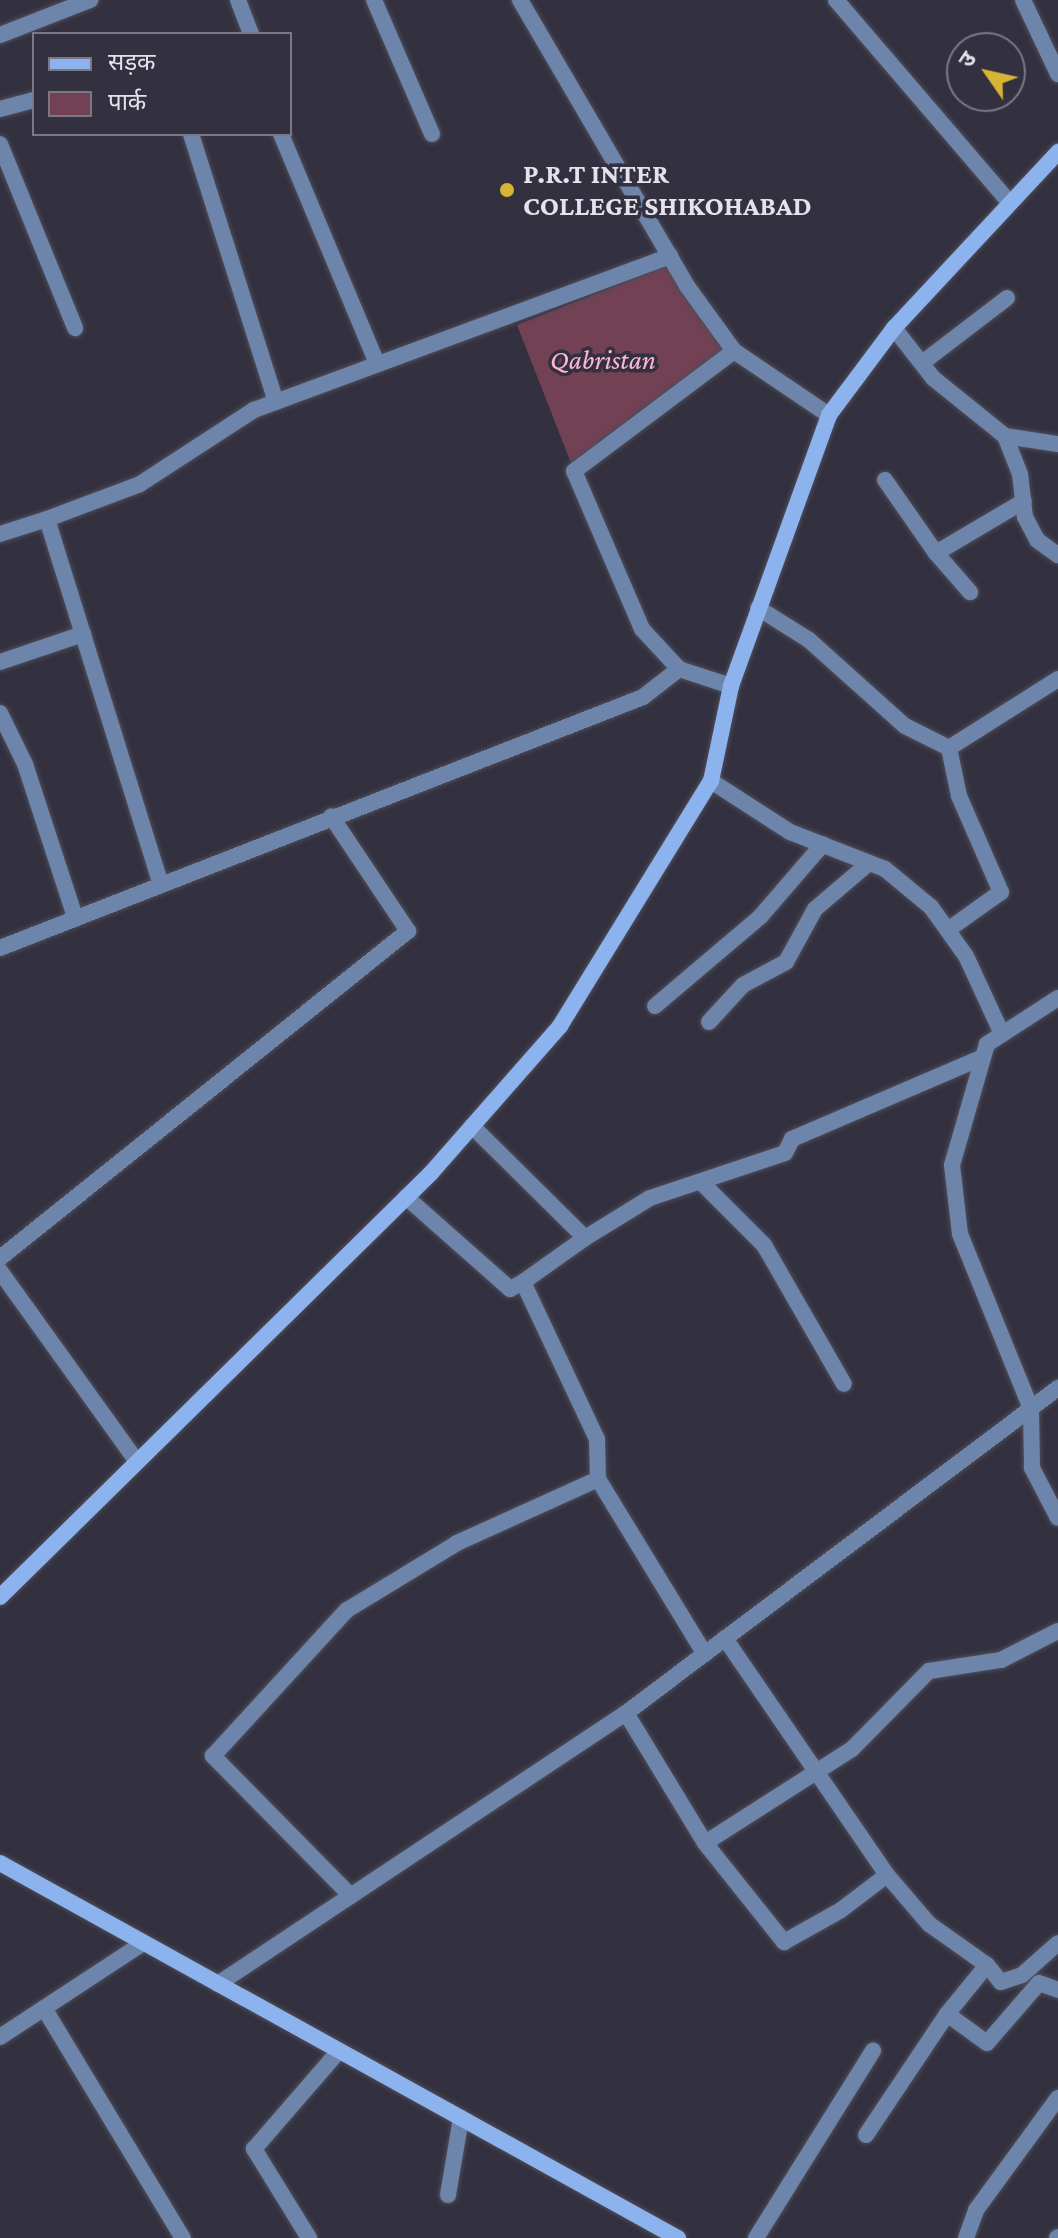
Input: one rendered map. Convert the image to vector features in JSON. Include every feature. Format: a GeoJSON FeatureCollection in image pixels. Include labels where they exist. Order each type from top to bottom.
{"type":"FeatureCollection","features":[{"type":"Feature","properties":{"kind":"main road"},"geometry":{"type":"LineString","coordinates":[[0,1597],[406,1197],[560,1026],[711,781],[731,686],[829,415],[894,328],[1008,201],[1058,152]]}},
{"type":"Feature","properties":{"kind":"main road"},"geometry":{"type":"LineString","coordinates":[[0,1863],[678,2238]]}},
{"type":"Feature","properties":{"kind":"street"},"geometry":{"type":"LineString","coordinates":[[0,35],[90,0]]}},
{"type":"Feature","properties":{"kind":"street"},"geometry":{"type":"LineString","coordinates":[[238,0],[250,32]]}},
{"type":"Feature","properties":{"kind":"street"},"geometry":{"type":"LineString","coordinates":[[374,0],[432,134]]}},
{"type":"Feature","properties":{"kind":"street"},"geometry":{"type":"LineString","coordinates":[[520,0],[670,256],[734,351],[829,415]]}},
{"type":"Feature","properties":{"kind":"street"},"geometry":{"type":"LineString","coordinates":[[836,0],[1008,201]]}},
{"type":"Feature","properties":{"kind":"street"},"geometry":{"type":"LineString","coordinates":[[1023,0],[1037,43],[1058,74]]}},
{"type":"Feature","properties":{"kind":"street"},"geometry":{"type":"LineString","coordinates":[[0,109],[32,101]]}},
{"type":"Feature","properties":{"kind":"street"},"geometry":{"type":"LineString","coordinates":[[192,136],[276,402]]}},
{"type":"Feature","properties":{"kind":"street"},"geometry":{"type":"LineString","coordinates":[[282,136],[377,364]]}},
{"type":"Feature","properties":{"kind":"street"},"geometry":{"type":"LineString","coordinates":[[0,144],[75,328]]}},
{"type":"Feature","properties":{"kind":"street"},"geometry":{"type":"LineString","coordinates":[[0,534],[140,484],[276,402],[670,256]]}},
{"type":"Feature","properties":{"kind":"street"},"geometry":{"type":"LineString","coordinates":[[922,363],[1007,298]]}},
{"type":"Feature","properties":{"kind":"street"},"geometry":{"type":"LineString","coordinates":[[894,328],[922,363],[1005,436],[1037,540],[1058,555]]}},
{"type":"Feature","properties":{"kind":"street"},"geometry":{"type":"LineString","coordinates":[[731,686],[679,669],[642,629],[574,471],[734,351]]}},
{"type":"Feature","properties":{"kind":"street"},"geometry":{"type":"LineString","coordinates":[[1005,436],[1058,444]]}},
{"type":"Feature","properties":{"kind":"street"},"geometry":{"type":"LineString","coordinates":[[885,480],[936,553],[970,592]]}},
{"type":"Feature","properties":{"kind":"street"},"geometry":{"type":"LineString","coordinates":[[936,553],[1024,501]]}},
{"type":"Feature","properties":{"kind":"street"},"geometry":{"type":"LineString","coordinates":[[47,519],[160,881]]}},
{"type":"Feature","properties":{"kind":"street"},"geometry":{"type":"LineString","coordinates":[[758,608],[809,640],[905,726],[949,748]]}},
{"type":"Feature","properties":{"kind":"street"},"geometry":{"type":"LineString","coordinates":[[0,662],[83,634]]}},
{"type":"Feature","properties":{"kind":"street"},"geometry":{"type":"LineString","coordinates":[[0,948],[160,881],[643,697],[679,669]]}},
{"type":"Feature","properties":{"kind":"street"},"geometry":{"type":"LineString","coordinates":[[949,748],[1058,679]]}},
{"type":"Feature","properties":{"kind":"street"},"geometry":{"type":"LineString","coordinates":[[0,713],[25,764],[75,917]]}},
{"type":"Feature","properties":{"kind":"street"},"geometry":{"type":"LineString","coordinates":[[948,930],[1001,892],[959,796],[949,748]]}},
{"type":"Feature","properties":{"kind":"street"},"geometry":{"type":"LineString","coordinates":[[711,781],[823,844],[869,863],[931,907],[948,930],[1002,1034]]}},
{"type":"Feature","properties":{"kind":"street"},"geometry":{"type":"LineString","coordinates":[[0,1258],[408,931],[331,816]]}},
{"type":"Feature","properties":{"kind":"street"},"geometry":{"type":"LineString","coordinates":[[655,1006],[760,917],[823,844]]}},
{"type":"Feature","properties":{"kind":"street"},"geometry":{"type":"LineString","coordinates":[[709,1022],[743,985],[786,962],[815,909],[869,863]]}},
{"type":"Feature","properties":{"kind":"street"},"geometry":{"type":"LineString","coordinates":[[406,1197],[510,1289],[650,1198],[785,1153],[792,1139],[981,1058],[1002,1034],[1058,998]]}},
{"type":"Feature","properties":{"kind":"street"},"geometry":{"type":"LineString","coordinates":[[981,1058],[952,1165],[960,1234],[1031,1409],[1032,1468],[1058,1518]]}},
{"type":"Feature","properties":{"kind":"street"},"geometry":{"type":"LineString","coordinates":[[472,1126],[585,1238]]}},
{"type":"Feature","properties":{"kind":"street"},"geometry":{"type":"LineString","coordinates":[[702,1183],[764,1245],[844,1384]]}},
{"type":"Feature","properties":{"kind":"street"},"geometry":{"type":"LineString","coordinates":[[0,1271],[137,1462]]}},
{"type":"Feature","properties":{"kind":"street"},"geometry":{"type":"LineString","coordinates":[[523,1282],[597,1439],[598,1479],[705,1654]]}},
{"type":"Feature","properties":{"kind":"street"},"geometry":{"type":"LineString","coordinates":[[218,1984],[626,1713],[1058,1388]]}},
{"type":"Feature","properties":{"kind":"street"},"geometry":{"type":"LineString","coordinates":[[351,1896],[213,1756],[347,1610],[457,1543],[598,1479]]}},
{"type":"Feature","properties":{"kind":"street"},"geometry":{"type":"LineString","coordinates":[[705,1843],[852,1749],[929,1671],[1001,1660],[1058,1631]]}},
{"type":"Feature","properties":{"kind":"street"},"geometry":{"type":"LineString","coordinates":[[725,1638],[887,1875],[929,1924],[987,1965],[1001,1982],[1022,1975],[1058,1943]]}},
{"type":"Feature","properties":{"kind":"street"},"geometry":{"type":"LineString","coordinates":[[626,1713],[705,1843],[784,1942],[796,1942],[887,1875]]}},
{"type":"Feature","properties":{"kind":"street"},"geometry":{"type":"LineString","coordinates":[[0,2037],[143,1943]]}},
{"type":"Feature","properties":{"kind":"street"},"geometry":{"type":"LineString","coordinates":[[866,2135],[947,2014],[987,1965]]}},
{"type":"Feature","properties":{"kind":"street"},"geometry":{"type":"LineString","coordinates":[[947,2014],[987,2043],[1039,1983],[1058,1990]]}},
{"type":"Feature","properties":{"kind":"street"},"geometry":{"type":"LineString","coordinates":[[44,2008],[183,2238]]}},
{"type":"Feature","properties":{"kind":"street"},"geometry":{"type":"LineString","coordinates":[[309,2238],[254,2149],[339,2051]]}},
{"type":"Feature","properties":{"kind":"street"},"geometry":{"type":"LineString","coordinates":[[756,2238],[873,2051]]}},
{"type":"Feature","properties":{"kind":"street"},"geometry":{"type":"LineString","coordinates":[[966,2238],[976,2210],[1058,2098]]}},
{"type":"Feature","properties":{"kind":"street"},"geometry":{"type":"LineString","coordinates":[[448,2195],[461,2118]]}},
{"type":"Feature","properties":{"kind":"green space","name":"Qabristan"},"geometry":{"type":"Polygon","coordinates":[[[667,266],[724,348],[571,463],[517,325],[667,266]]]}},
{"type":"Feature","properties":{"kind":"place","name":"P.R.T INTER COLLEGE SHIKOHABAD"},"geometry":{"type":"Point","coordinates":[507,190]}}]}
